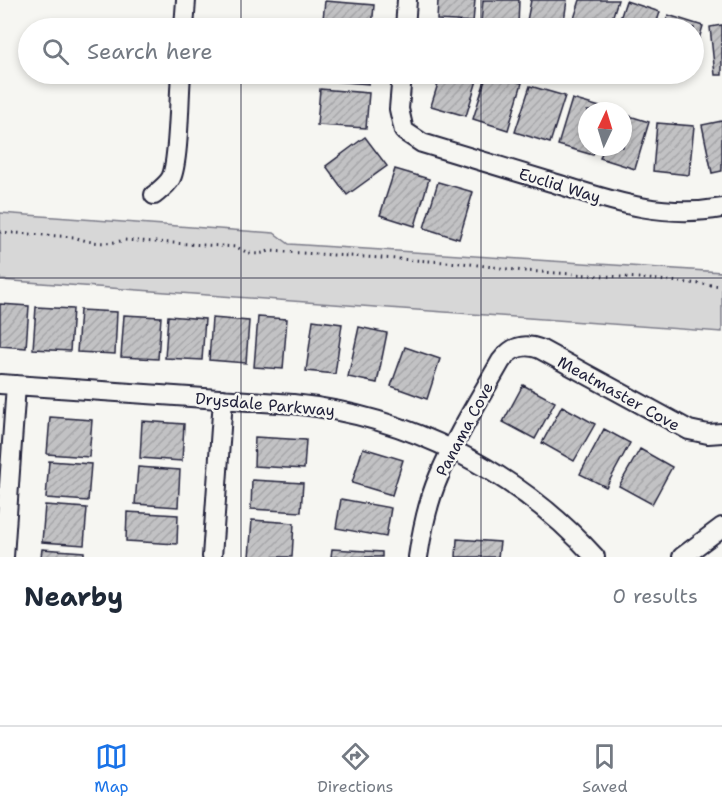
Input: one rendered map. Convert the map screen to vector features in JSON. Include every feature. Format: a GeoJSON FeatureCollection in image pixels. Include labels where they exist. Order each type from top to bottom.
{"type":"FeatureCollection","features":[{"type":"Feature","properties":{"kind":"street"},"geometry":{"type":"LineString","coordinates":[[185,18],[186,0]]}},
{"type":"Feature","properties":{"kind":"street"},"geometry":{"type":"LineString","coordinates":[[406,18],[407,0]]}},
{"type":"Feature","properties":{"kind":"street"},"geometry":{"type":"LineString","coordinates":[[154,195],[171,178],[175,163],[180,84]]}},
{"type":"Feature","properties":{"kind":"street","name":"Euclid Way"},"geometry":{"type":"LineString","coordinates":[[401,84],[399,109],[404,131],[422,143],[629,206],[668,212],[722,208]]}},
{"type":"Feature","properties":{"kind":"street","name":"Meatmaster Cove"},"geometry":{"type":"LineString","coordinates":[[519,346],[540,349],[681,427],[698,432],[722,433]]}},
{"type":"Feature","properties":{"kind":"street","name":"Panama Cove"},"geometry":{"type":"LineString","coordinates":[[418,557],[433,492],[451,449],[501,361],[519,346]]}},
{"type":"Feature","properties":{"kind":"street"},"geometry":{"type":"LineString","coordinates":[[4,557],[8,385]]}},
{"type":"Feature","properties":{"kind":"street","name":"Drysdale Parkway"},"geometry":{"type":"LineString","coordinates":[[8,385],[309,406],[352,414],[402,428],[451,449],[495,472],[559,521],[595,557]]}},
{"type":"Feature","properties":{"kind":"street"},"geometry":{"type":"LineString","coordinates":[[212,557],[223,399]]}},
{"type":"Feature","properties":{"kind":"street"},"geometry":{"type":"LineString","coordinates":[[682,557],[722,527]]}},
{"type":"Feature","properties":{"kind":"path"},"geometry":{"type":"LineString","coordinates":[[0,232],[74,237],[85,241],[113,244],[124,240],[237,247],[246,253],[254,254],[269,251],[462,263],[524,271],[722,286]]}},
{"type":"Feature","properties":{"kind":"shaded area"},"geometry":{"type":"Polygon","coordinates":[[[0,213],[274,233],[289,244],[722,272],[722,332],[0,280],[0,213]]]}},
{"type":"Feature","properties":{"kind":"building"},"geometry":{"type":"Polygon","coordinates":[[[438,0],[475,0],[473,18],[437,18],[438,0]]]}},
{"type":"Feature","properties":{"kind":"building"},"geometry":{"type":"Polygon","coordinates":[[[483,0],[519,0],[518,18],[481,18],[483,0]]]}},
{"type":"Feature","properties":{"kind":"building"},"geometry":{"type":"Polygon","coordinates":[[[531,0],[567,0],[564,18],[528,18],[531,0]]]}},
{"type":"Feature","properties":{"kind":"building"},"geometry":{"type":"Polygon","coordinates":[[[580,0],[618,0],[612,18],[574,18],[580,0]]]}},
{"type":"Feature","properties":{"kind":"building"},"geometry":{"type":"Polygon","coordinates":[[[325,1],[374,5],[373,18],[323,18],[325,1]]]}},
{"type":"Feature","properties":{"kind":"building"},"geometry":{"type":"Polygon","coordinates":[[[626,1],[660,12],[658,18],[620,18],[626,1]]]}},
{"type":"Feature","properties":{"kind":"building"},"geometry":{"type":"Polygon","coordinates":[[[722,25],[722,75],[715,75],[710,27],[722,25]]]}},
{"type":"Feature","properties":{"kind":"building"},"geometry":{"type":"Polygon","coordinates":[[[438,84],[476,84],[466,116],[431,106],[438,84]]]}},
{"type":"Feature","properties":{"kind":"building"},"geometry":{"type":"Polygon","coordinates":[[[484,84],[522,84],[508,130],[473,119],[484,84]]]}},
{"type":"Feature","properties":{"kind":"building"},"geometry":{"type":"Polygon","coordinates":[[[530,86],[565,96],[550,143],[515,132],[530,86]]]}},
{"type":"Feature","properties":{"kind":"building"},"geometry":{"type":"Polygon","coordinates":[[[320,89],[369,93],[366,128],[317,125],[320,89]]]}},
{"type":"Feature","properties":{"kind":"building"},"geometry":{"type":"Polygon","coordinates":[[[572,99],[582,102],[578,102],[578,151],[558,145],[572,99]]]}},
{"type":"Feature","properties":{"kind":"building"},"geometry":{"type":"Polygon","coordinates":[[[632,117],[649,122],[635,169],[600,158],[601,156],[632,156],[632,117]]]}},
{"type":"Feature","properties":{"kind":"building"},"geometry":{"type":"Polygon","coordinates":[[[722,121],[722,171],[712,173],[702,125],[722,121]]]}},
{"type":"Feature","properties":{"kind":"building"},"geometry":{"type":"Polygon","coordinates":[[[657,123],[694,126],[689,175],[653,171],[657,123]]]}},
{"type":"Feature","properties":{"kind":"building"},"geometry":{"type":"Polygon","coordinates":[[[365,137],[387,166],[347,195],[326,166],[365,137]]]}},
{"type":"Feature","properties":{"kind":"building"},"geometry":{"type":"Polygon","coordinates":[[[395,169],[429,179],[415,226],[380,215],[395,169]]]}},
{"type":"Feature","properties":{"kind":"building"},"geometry":{"type":"Polygon","coordinates":[[[438,182],[473,192],[459,239],[424,228],[438,182]]]}},
{"type":"Feature","properties":{"kind":"building"},"geometry":{"type":"Polygon","coordinates":[[[0,304],[29,306],[26,348],[0,346],[0,304]]]}},
{"type":"Feature","properties":{"kind":"building"},"geometry":{"type":"Polygon","coordinates":[[[36,307],[73,309],[70,351],[33,349],[36,307]]]}},
{"type":"Feature","properties":{"kind":"building"},"geometry":{"type":"Polygon","coordinates":[[[80,310],[117,312],[115,354],[77,352],[80,310]]]}},
{"type":"Feature","properties":{"kind":"building"},"geometry":{"type":"Polygon","coordinates":[[[124,315],[161,317],[158,359],[121,357],[124,315]]]}},
{"type":"Feature","properties":{"kind":"building"},"geometry":{"type":"Polygon","coordinates":[[[168,316],[205,319],[202,360],[165,358],[168,316]]]}},
{"type":"Feature","properties":{"kind":"building"},"geometry":{"type":"Polygon","coordinates":[[[258,317],[287,319],[283,369],[254,367],[258,317]]]}},
{"type":"Feature","properties":{"kind":"building"},"geometry":{"type":"Polygon","coordinates":[[[212,318],[249,321],[246,363],[209,360],[212,318]]]}},
{"type":"Feature","properties":{"kind":"building"},"geometry":{"type":"Polygon","coordinates":[[[313,320],[342,324],[335,374],[306,371],[313,320]]]}},
{"type":"Feature","properties":{"kind":"building"},"geometry":{"type":"Polygon","coordinates":[[[359,327],[387,333],[377,383],[348,377],[359,327]]]}},
{"type":"Feature","properties":{"kind":"building"},"geometry":{"type":"Polygon","coordinates":[[[405,347],[440,359],[427,399],[391,386],[405,347]]]}},
{"type":"Feature","properties":{"kind":"building"},"geometry":{"type":"Polygon","coordinates":[[[523,385],[555,402],[535,439],[503,422],[523,385]]]}},
{"type":"Feature","properties":{"kind":"building"},"geometry":{"type":"Polygon","coordinates":[[[562,406],[595,424],[574,461],[542,443],[562,406]]]}},
{"type":"Feature","properties":{"kind":"building"},"geometry":{"type":"Polygon","coordinates":[[[50,417],[92,420],[89,457],[47,454],[50,417]]]}},
{"type":"Feature","properties":{"kind":"building"},"geometry":{"type":"Polygon","coordinates":[[[142,421],[184,424],[182,461],[140,458],[142,421]]]}},
{"type":"Feature","properties":{"kind":"building"},"geometry":{"type":"Polygon","coordinates":[[[604,429],[630,443],[606,487],[580,474],[604,429]]]}},
{"type":"Feature","properties":{"kind":"building"},"geometry":{"type":"Polygon","coordinates":[[[255,437],[306,440],[304,469],[254,466],[255,437]]]}},
{"type":"Feature","properties":{"kind":"building"},"geometry":{"type":"Polygon","coordinates":[[[363,448],[403,460],[392,495],[352,483],[363,448]]]}},
{"type":"Feature","properties":{"kind":"building"},"geometry":{"type":"Polygon","coordinates":[[[640,449],[672,467],[652,504],[619,486],[640,449]]]}},
{"type":"Feature","properties":{"kind":"building"},"geometry":{"type":"Polygon","coordinates":[[[49,461],[91,464],[88,501],[46,498],[49,461]]]}},
{"type":"Feature","properties":{"kind":"building"},"geometry":{"type":"Polygon","coordinates":[[[138,467],[180,470],[178,507],[135,504],[138,467]]]}},
{"type":"Feature","properties":{"kind":"building"},"geometry":{"type":"Polygon","coordinates":[[[252,480],[303,483],[301,512],[251,509],[252,480]]]}},
{"type":"Feature","properties":{"kind":"building"},"geometry":{"type":"Polygon","coordinates":[[[341,499],[391,508],[386,537],[336,528],[341,499]]]}},
{"type":"Feature","properties":{"kind":"building"},"geometry":{"type":"Polygon","coordinates":[[[45,505],[87,508],[84,545],[42,542],[45,505]]]}},
{"type":"Feature","properties":{"kind":"building"},"geometry":{"type":"Polygon","coordinates":[[[127,512],[178,515],[177,544],[126,541],[127,512]]]}},
{"type":"Feature","properties":{"kind":"building"},"geometry":{"type":"Polygon","coordinates":[[[252,520],[294,523],[292,557],[249,557],[252,520]]]}},
{"type":"Feature","properties":{"kind":"building"},"geometry":{"type":"Polygon","coordinates":[[[457,539],[500,542],[498,557],[456,557],[457,539]]]}},
{"type":"Feature","properties":{"kind":"building"},"geometry":{"type":"Polygon","coordinates":[[[42,549],[84,552],[84,557],[41,557],[42,549]]]}},
{"type":"Feature","properties":{"kind":"building"},"geometry":{"type":"Polygon","coordinates":[[[332,549],[382,552],[382,557],[331,557],[332,549]]]}}]}
